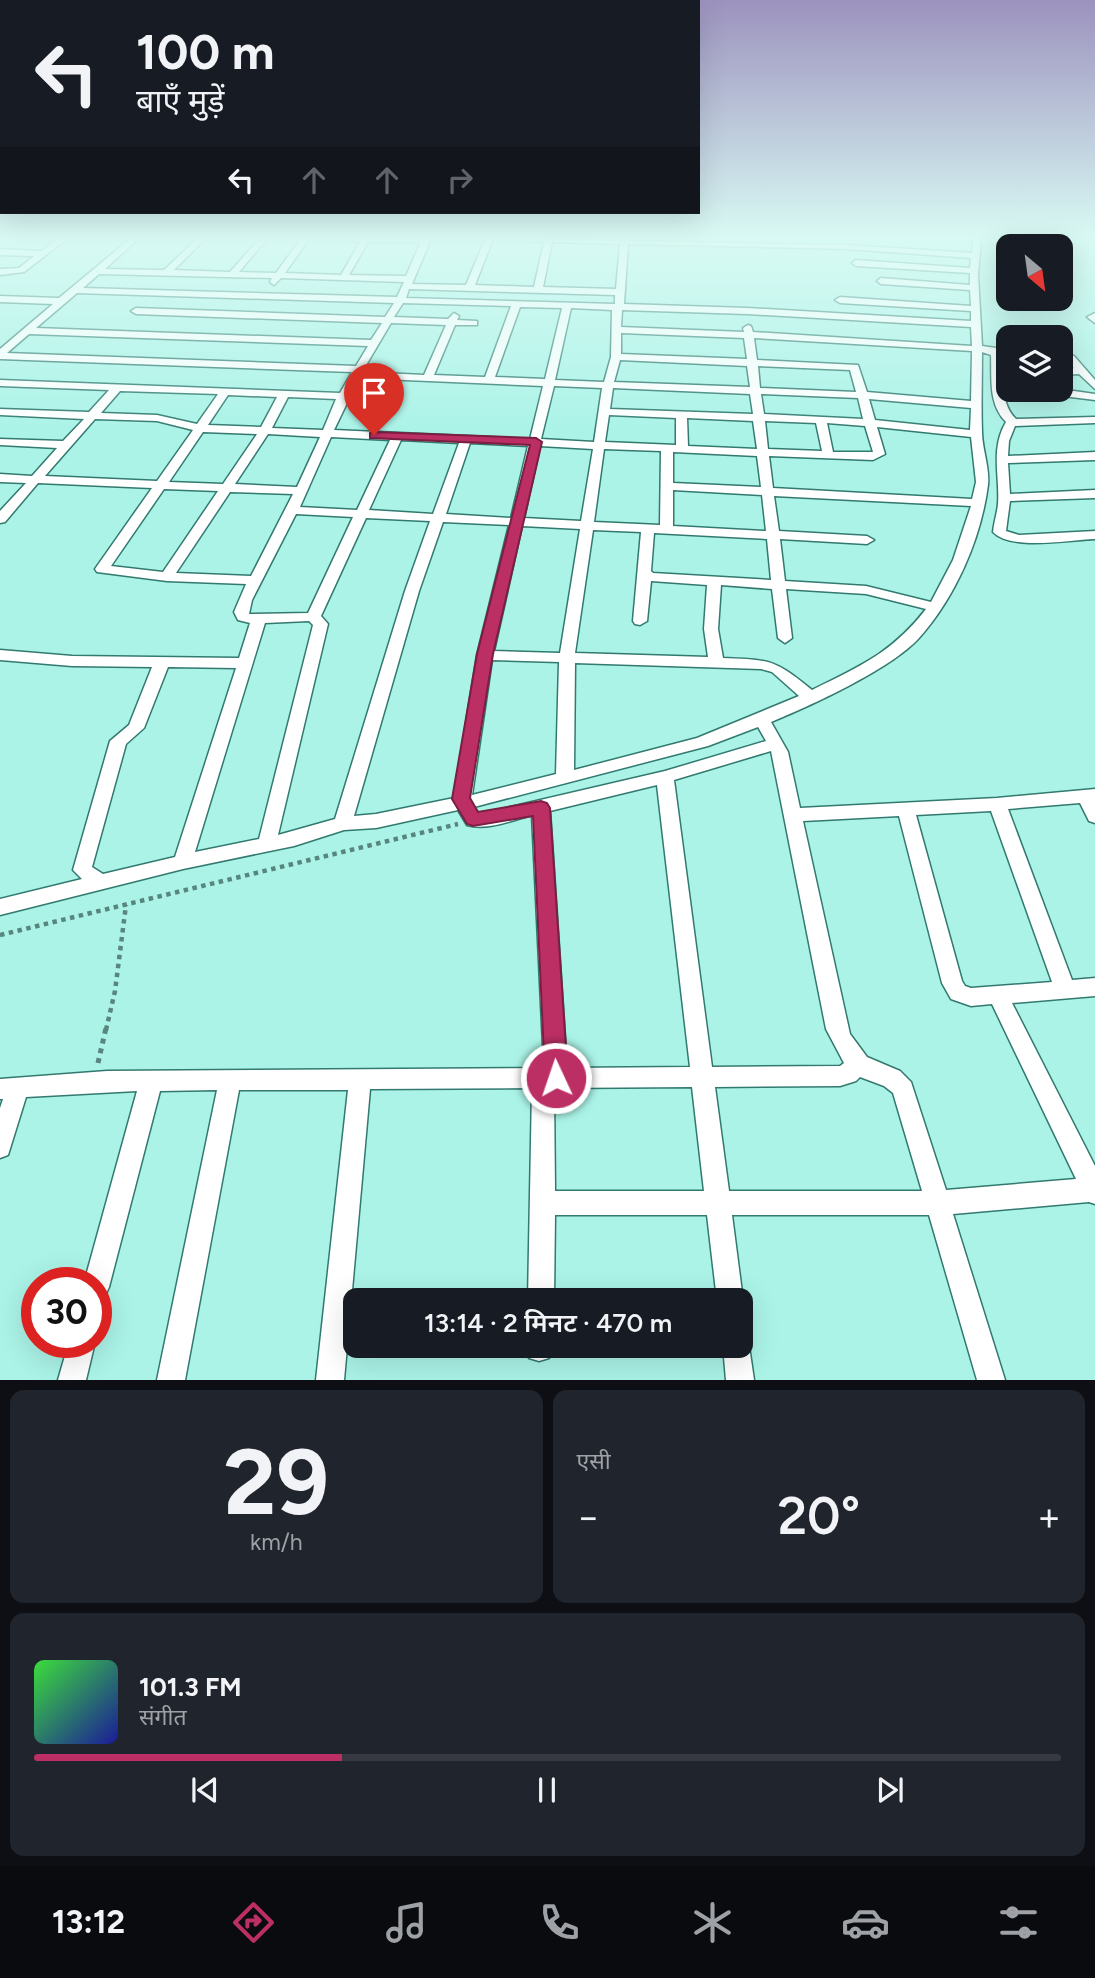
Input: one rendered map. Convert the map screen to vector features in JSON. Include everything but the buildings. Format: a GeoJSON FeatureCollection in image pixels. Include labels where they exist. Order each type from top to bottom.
{"type":"FeatureCollection","features":[{"type":"Feature","properties":{"kind":"street"},"geometry":{"type":"LineString","coordinates":[[0,355],[57,303]]}},
{"type":"Feature","properties":{"kind":"street"},"geometry":{"type":"LineString","coordinates":[[250,315],[258,303]]}},
{"type":"Feature","properties":{"kind":"street"},"geometry":{"type":"LineString","coordinates":[[267,845],[321,624],[313,617],[246,619],[241,612],[328,434],[343,396],[398,303]]}},
{"type":"Feature","properties":{"kind":"street"},"geometry":{"type":"LineString","coordinates":[[428,378],[449,323],[464,303]]}},
{"type":"Feature","properties":{"kind":"street"},"geometry":{"type":"LineString","coordinates":[[485,303],[839,315],[976,316]]}},
{"type":"Feature","properties":{"kind":"street"},"geometry":{"type":"LineString","coordinates":[[565,778],[567,657],[608,386],[616,357],[616,311],[619,303]]}},
{"type":"Feature","properties":{"kind":"street"},"geometry":{"type":"LineString","coordinates":[[869,303],[976,316]]}},
{"type":"Feature","properties":{"kind":"street"},"geometry":{"type":"LineString","coordinates":[[0,907],[183,862],[267,845],[343,822],[541,808],[665,776],[769,731],[811,698],[875,665],[912,637],[935,607],[960,560],[974,522],[982,482],[976,434],[976,303]]}},
{"type":"Feature","properties":{"kind":"street"},"geometry":{"type":"LineString","coordinates":[[489,381],[517,304]]}},
{"type":"Feature","properties":{"kind":"street"},"geometry":{"type":"LineString","coordinates":[[468,812],[485,654],[548,384],[569,306]]}},
{"type":"Feature","properties":{"kind":"street"},"geometry":{"type":"LineString","coordinates":[[136,311],[474,323]]}},
{"type":"Feature","properties":{"kind":"street"},"geometry":{"type":"LineString","coordinates":[[747,311],[776,584],[785,638]]}},
{"type":"Feature","properties":{"kind":"street"},"geometry":{"type":"LineString","coordinates":[[839,315],[845,339]]}},
{"type":"Feature","properties":{"kind":"street"},"geometry":{"type":"LineString","coordinates":[[618,330],[845,339],[978,348],[994,352],[996,358]]}},
{"type":"Feature","properties":{"kind":"street"},"geometry":{"type":"LineString","coordinates":[[27,331],[374,343]]}},
{"type":"Feature","properties":{"kind":"street"},"geometry":{"type":"LineString","coordinates":[[0,342],[12,343]]}},
{"type":"Feature","properties":{"kind":"street"},"geometry":{"type":"LineString","coordinates":[[0,355],[81,372],[117,388],[343,396]]}},
{"type":"Feature","properties":{"kind":"street"},"geometry":{"type":"LineString","coordinates":[[0,412],[157,418],[200,428],[878,455],[856,368],[851,366],[616,357]]}},
{"type":"Feature","properties":{"kind":"street"},"geometry":{"type":"LineString","coordinates":[[1073,362],[1095,386]]}},
{"type":"Feature","properties":{"kind":"street"},"geometry":{"type":"LineString","coordinates":[[0,383],[81,372],[359,372],[548,384],[862,395],[976,405]]}},
{"type":"Feature","properties":{"kind":"street"},"geometry":{"type":"LineString","coordinates":[[1073,372],[1082,372]]}},
{"type":"Feature","properties":{"kind":"street"},"geometry":{"type":"LineString","coordinates":[[1,517],[117,388]]}},
{"type":"Feature","properties":{"kind":"street"},"geometry":{"type":"LineString","coordinates":[[225,392],[102,569],[167,577],[256,580]]}},
{"type":"Feature","properties":{"kind":"street"},"geometry":{"type":"LineString","coordinates":[[167,577],[265,430],[285,394]]}},
{"type":"Feature","properties":{"kind":"street"},"geometry":{"type":"LineString","coordinates":[[1073,394],[1095,397]]}},
{"type":"Feature","properties":{"kind":"street"},"geometry":{"type":"LineString","coordinates":[[999,402],[999,407],[1012,423]]}},
{"type":"Feature","properties":{"kind":"street"},"geometry":{"type":"LineString","coordinates":[[605,412],[821,421],[976,434]]}},
{"type":"Feature","properties":{"kind":"street"},"geometry":{"type":"LineString","coordinates":[[681,415],[682,448]]}},
{"type":"Feature","properties":{"kind":"street"},"geometry":{"type":"LineString","coordinates":[[1012,423],[1095,420]]}},
{"type":"Feature","properties":{"kind":"street"},"geometry":{"type":"LineString","coordinates":[[821,421],[828,454]]}},
{"type":"Feature","properties":{"kind":"street"},"geometry":{"type":"LineString","coordinates":[[1012,423],[1005,432],[1002,460],[1004,498],[999,529],[1008,538],[1095,535]]}},
{"type":"Feature","properties":{"kind":"street"},"geometry":{"type":"LineString","coordinates":[[313,617],[397,436]]}},
{"type":"Feature","properties":{"kind":"street"},"geometry":{"type":"LineString","coordinates":[[343,822],[367,736],[466,438]]}},
{"type":"Feature","properties":{"kind":"street"},"geometry":{"type":"LineString","coordinates":[[0,442],[64,445]]}},
{"type":"Feature","properties":{"kind":"street"},"geometry":{"type":"LineString","coordinates":[[666,528],[667,448]]}},
{"type":"Feature","properties":{"kind":"street"},"geometry":{"type":"LineString","coordinates":[[1002,460],[1095,456]]}},
{"type":"Feature","properties":{"kind":"street"},"geometry":{"type":"LineString","coordinates":[[0,478],[301,491]]}},
{"type":"Feature","properties":{"kind":"street"},"geometry":{"type":"LineString","coordinates":[[667,486],[978,503]]}},
{"type":"Feature","properties":{"kind":"street"},"geometry":{"type":"LineString","coordinates":[[1004,498],[1095,494]]}},
{"type":"Feature","properties":{"kind":"street"},"geometry":{"type":"LineString","coordinates":[[292,510],[867,540]]}},
{"type":"Feature","properties":{"kind":"street"},"geometry":{"type":"LineString","coordinates":[[640,621],[648,528]]}},
{"type":"Feature","properties":{"kind":"street"},"geometry":{"type":"LineString","coordinates":[[645,574],[653,578],[879,592],[935,607]]}},
{"type":"Feature","properties":{"kind":"street"},"geometry":{"type":"LineString","coordinates":[[714,582],[710,629],[716,663]]}},
{"type":"Feature","properties":{"kind":"street"},"geometry":{"type":"LineString","coordinates":[[183,862],[258,619]]}},
{"type":"Feature","properties":{"kind":"street"},"geometry":{"type":"LineString","coordinates":[[485,654],[770,666],[811,698]]}},
{"type":"Feature","properties":{"kind":"street"},"geometry":{"type":"LineString","coordinates":[[0,655],[72,661],[245,663]]}},
{"type":"Feature","properties":{"kind":"street"},"geometry":{"type":"LineString","coordinates":[[102,883],[82,870],[98,805],[118,741],[136,728],[162,662]]}},
{"type":"Feature","properties":{"kind":"street"},"geometry":{"type":"LineString","coordinates":[[468,812],[565,778],[711,739],[769,731]]}},
{"type":"Feature","properties":{"kind":"street"},"geometry":{"type":"LineString","coordinates":[[769,731],[794,815],[837,1029],[841,1040],[859,1063],[870,1071],[893,1077],[903,1089],[991,1380]]}},
{"type":"Feature","properties":{"kind":"street"},"geometry":{"type":"LineString","coordinates":[[665,776],[728,1288]]}},
{"type":"Feature","properties":{"kind":"street"},"geometry":{"type":"LineString","coordinates":[[794,815],[996,804],[1090,795],[1095,816]]}},
{"type":"Feature","properties":{"kind":"street"},"geometry":{"type":"LineString","coordinates":[[996,804],[1065,990]]}},
{"type":"Feature","properties":{"kind":"street"},"geometry":{"type":"LineString","coordinates":[[541,808],[550,1078],[541,1288]]}},
{"type":"Feature","properties":{"kind":"street"},"geometry":{"type":"LineString","coordinates":[[905,809],[954,988],[963,996],[1095,987]]}},
{"type":"Feature","properties":{"kind":"street"},"geometry":{"type":"LineString","coordinates":[[543,1203],[937,1203],[1095,1190],[998,995]]}},
{"type":"Feature","properties":{"kind":"street"},"geometry":{"type":"LineString","coordinates":[[0,1147],[9,1089],[94,1082],[152,1081],[840,1076],[848,1074],[859,1063]]}},
{"type":"Feature","properties":{"kind":"street"},"geometry":{"type":"LineString","coordinates":[[171,1380],[230,1080]]}},
{"type":"Feature","properties":{"kind":"street"},"geometry":{"type":"LineString","coordinates":[[101,1267],[152,1081]]}},
{"type":"Feature","properties":{"kind":"street"},"geometry":{"type":"LineString","coordinates":[[330,1380],[360,1081]]}},
{"type":"Feature","properties":{"kind":"street"},"geometry":{"type":"LineString","coordinates":[[72,1380],[78,1358]]}},
{"type":"Feature","properties":{"kind":"street"},"geometry":{"type":"LineString","coordinates":[[737,1358],[740,1380]]}},
{"type":"Feature","properties":{"kind":"path"},"geometry":{"type":"LineString","coordinates":[[0,935],[126,905],[468,812]]}},
{"type":"Feature","properties":{"kind":"path"},"geometry":{"type":"LineString","coordinates":[[94,1082],[115,992],[126,905]]}},
{"type":"Feature","properties":{"kind":"route"},"geometry":{"type":"LineString","coordinates":[[374,435],[536,442],[485,654],[461,799],[473,820],[541,808],[556,1078]]}}]}
